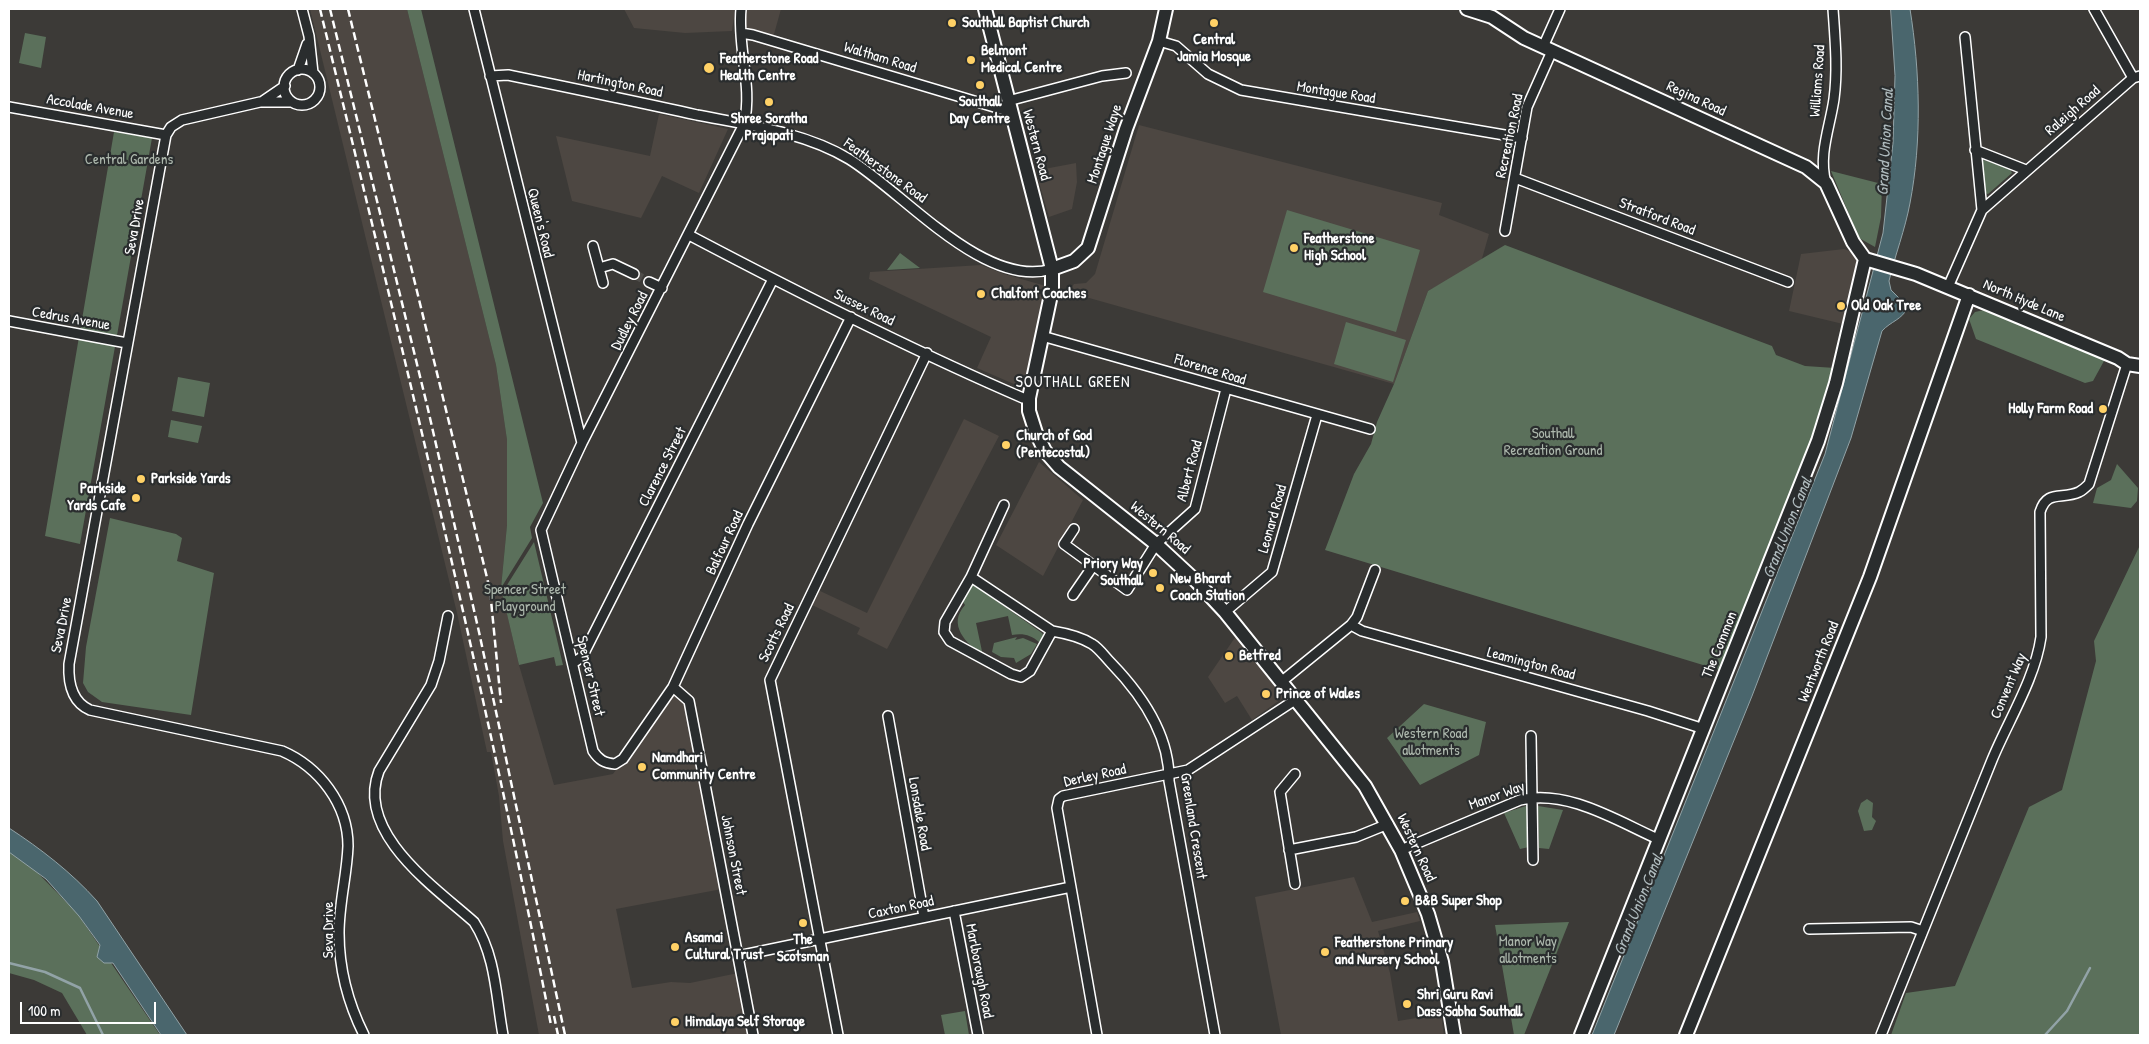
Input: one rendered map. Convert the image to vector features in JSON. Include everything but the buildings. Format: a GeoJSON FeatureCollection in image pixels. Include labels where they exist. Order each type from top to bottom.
{"type":"FeatureCollection","features":[{"type":"Feature","properties":{"kind":"street"},"geometry":{"type":"LineString","coordinates":[[166,135],[171,127],[182,120],[260,102],[292,102],[303,105],[309,103],[317,96],[320,86],[313,73],[302,9]]}},
{"type":"Feature","properties":{"kind":"street","name":"Queen's Road"},"geometry":{"type":"LineString","coordinates":[[474,9],[582,443]]}},
{"type":"Feature","properties":{"kind":"street"},"geometry":{"type":"LineString","coordinates":[[741,9],[740,33],[749,102],[744,124]]}},
{"type":"Feature","properties":{"kind":"street","name":"Western Road"},"geometry":{"type":"LineString","coordinates":[[985,9],[1052,269],[1052,290],[1029,398],[1029,411],[1036,432],[1045,451],[1059,467],[1156,544],[1225,612],[1365,786],[1401,850],[1428,914],[1442,962],[1454,1035]]}},
{"type":"Feature","properties":{"kind":"street","name":"Montague Waye"},"geometry":{"type":"LineString","coordinates":[[1052,269],[1074,261],[1088,248],[1126,129],[1159,41],[1166,9]]}},
{"type":"Feature","properties":{"kind":"street","name":"Regina Road"},"geometry":{"type":"LineString","coordinates":[[1467,9],[1492,17],[1515,34],[1813,172],[1826,184],[1853,242],[1869,260]]}},
{"type":"Feature","properties":{"kind":"street","name":"Recreation Road"},"geometry":{"type":"LineString","coordinates":[[1505,231],[1529,103],[1560,9]]}},
{"type":"Feature","properties":{"kind":"street","name":"Williams Road"},"geometry":{"type":"LineString","coordinates":[[1826,184],[1823,154],[1835,82],[1833,9]]}},
{"type":"Feature","properties":{"kind":"street"},"geometry":{"type":"LineString","coordinates":[[2094,9],[2136,77]]}},
{"type":"Feature","properties":{"kind":"street","name":"Waltham Road"},"geometry":{"type":"LineString","coordinates":[[740,33],[1010,106]]}},
{"type":"Feature","properties":{"kind":"street"},"geometry":{"type":"LineString","coordinates":[[260,102],[284,86],[289,76],[298,70],[308,36]]}},
{"type":"Feature","properties":{"kind":"street"},"geometry":{"type":"LineString","coordinates":[[1965,37],[1982,210]]}},
{"type":"Feature","properties":{"kind":"street","name":"Montague Road"},"geometry":{"type":"LineString","coordinates":[[1159,41],[1176,46],[1208,74],[1240,90],[1522,138]]}},
{"type":"Feature","properties":{"kind":"street"},"geometry":{"type":"LineString","coordinates":[[298,70],[313,73]]}},
{"type":"Feature","properties":{"kind":"street"},"geometry":{"type":"LineString","coordinates":[[1010,106],[1102,76],[1126,73]]}},
{"type":"Feature","properties":{"kind":"street","name":"Hartington Road"},"geometry":{"type":"LineString","coordinates":[[490,76],[508,75],[744,124]]}},
{"type":"Feature","properties":{"kind":"street","name":"Raleigh Road"},"geometry":{"type":"LineString","coordinates":[[1948,287],[1982,210],[2026,170],[2136,77]]}},
{"type":"Feature","properties":{"kind":"street"},"geometry":{"type":"LineString","coordinates":[[284,86],[292,102]]}},
{"type":"Feature","properties":{"kind":"street","name":"Accolade Avenue"},"geometry":{"type":"LineString","coordinates":[[9,107],[46,109],[166,135]]}},
{"type":"Feature","properties":{"kind":"street","name":"Dudley Road"},"geometry":{"type":"LineString","coordinates":[[540,530],[582,443],[744,124]]}},
{"type":"Feature","properties":{"kind":"street","name":"Featherstone Road"},"geometry":{"type":"LineString","coordinates":[[744,124],[808,140],[833,150],[854,163],[983,259],[1022,272],[1040,272],[1052,269]]}},
{"type":"Feature","properties":{"kind":"street","name":"Seva Drive"},"geometry":{"type":"LineString","coordinates":[[166,135],[69,664],[72,691],[81,706],[102,714],[268,746],[282,751],[301,761],[331,791],[344,818],[348,844],[340,914],[343,969],[347,993],[364,1035]]}},
{"type":"Feature","properties":{"kind":"street"},"geometry":{"type":"LineString","coordinates":[[1975,150],[2026,170]]}},
{"type":"Feature","properties":{"kind":"street"},"geometry":{"type":"LineString","coordinates":[[1798,164],[1812,164],[1823,154]]}},
{"type":"Feature","properties":{"kind":"street","name":"Stratford Road"},"geometry":{"type":"LineString","coordinates":[[1514,178],[1788,282]]}},
{"type":"Feature","properties":{"kind":"street","name":"Sussex Road"},"geometry":{"type":"LineString","coordinates":[[689,235],[773,279],[977,378],[1023,398],[1029,398]]}},
{"type":"Feature","properties":{"kind":"street"},"geometry":{"type":"LineString","coordinates":[[594,246],[603,283]]}},
{"type":"Feature","properties":{"kind":"street","name":"North Hyde Lane"},"geometry":{"type":"LineString","coordinates":[[1869,260],[1895,267],[1969,295],[2118,358],[2127,364],[2140,366]]}},
{"type":"Feature","properties":{"kind":"street","name":"The Common"},"geometry":{"type":"LineString","coordinates":[[1582,1035],[1818,441],[1836,383],[1869,260]]}},
{"type":"Feature","properties":{"kind":"street"},"geometry":{"type":"LineString","coordinates":[[599,268],[613,264],[634,274]]}},
{"type":"Feature","properties":{"kind":"street","name":"Clarence Street"},"geometry":{"type":"LineString","coordinates":[[573,663],[582,657],[773,279]]}},
{"type":"Feature","properties":{"kind":"street"},"geometry":{"type":"LineString","coordinates":[[649,282],[662,288]]}},
{"type":"Feature","properties":{"kind":"street","name":"Wentworth Road"},"geometry":{"type":"LineString","coordinates":[[1686,1035],[1870,577],[1969,295]]}},
{"type":"Feature","properties":{"kind":"street","name":"Balfour Road"},"geometry":{"type":"LineString","coordinates":[[606,764],[615,764],[623,759],[673,687],[748,524],[850,317]]}},
{"type":"Feature","properties":{"kind":"street","name":"Cedrus Avenue"},"geometry":{"type":"LineString","coordinates":[[9,321],[127,343]]}},
{"type":"Feature","properties":{"kind":"street","name":"Florence Road"},"geometry":{"type":"LineString","coordinates":[[1042,336],[1101,351],[1226,389],[1370,429]]}},
{"type":"Feature","properties":{"kind":"street","name":"Scotts Road"},"geometry":{"type":"LineString","coordinates":[[838,1035],[770,680],[927,353]]}},
{"type":"Feature","properties":{"kind":"street","name":"Convent Way"},"geometry":{"type":"LineString","coordinates":[[1881,1035],[1997,746],[2012,718],[2039,650],[2041,637],[2040,512],[2043,503],[2050,497],[2079,492],[2090,484],[2127,364]]}},
{"type":"Feature","properties":{"kind":"street","name":"Albert Road"},"geometry":{"type":"LineString","coordinates":[[1093,566],[1127,590],[1156,544],[1195,509],[1226,389]]}},
{"type":"Feature","properties":{"kind":"street","name":"Leonard Road"},"geometry":{"type":"LineString","coordinates":[[1225,612],[1272,572],[1317,415]]}},
{"type":"Feature","properties":{"kind":"street"},"geometry":{"type":"LineString","coordinates":[[971,577],[1052,631],[1030,671],[1021,677],[1011,674],[950,641],[944,632],[945,622],[971,577],[1004,505]]}},
{"type":"Feature","properties":{"kind":"street"},"geometry":{"type":"LineString","coordinates":[[1073,595],[1093,566],[1064,544],[1074,529]]}},
{"type":"Feature","properties":{"kind":"street","name":"Spencer Street"},"geometry":{"type":"LineString","coordinates":[[540,530],[593,751],[598,759],[606,764]]}},
{"type":"Feature","properties":{"kind":"street"},"geometry":{"type":"LineString","coordinates":[[1281,682],[1357,618],[1376,570]]}},
{"type":"Feature","properties":{"kind":"street"},"geometry":{"type":"LineString","coordinates":[[448,616],[439,661],[431,685],[379,771],[376,778],[376,799],[382,827],[392,844],[430,885],[474,922],[479,930],[494,970],[503,1035]]}},
{"type":"Feature","properties":{"kind":"street","name":"Leamington Road"},"geometry":{"type":"LineString","coordinates":[[1351,625],[1362,631],[1648,711],[1704,729]]}},
{"type":"Feature","properties":{"kind":"street","name":"Greenland Crescent"},"geometry":{"type":"LineString","coordinates":[[1052,631],[1064,633],[1092,644],[1128,681],[1151,715],[1170,769],[1215,1035]]}},
{"type":"Feature","properties":{"kind":"street","name":"Johnson Street"},"geometry":{"type":"LineString","coordinates":[[673,687],[689,701],[753,1035]]}},
{"type":"Feature","properties":{"kind":"street","name":"Derley Road"},"geometry":{"type":"LineString","coordinates":[[1097,1035],[1057,808],[1059,799],[1063,796],[1188,770],[1211,757],[1295,700]]}},
{"type":"Feature","properties":{"kind":"street","name":"Lonsdale Road"},"geometry":{"type":"LineString","coordinates":[[888,716],[924,917]]}},
{"type":"Feature","properties":{"kind":"street"},"geometry":{"type":"LineString","coordinates":[[1531,736],[1534,860]]}},
{"type":"Feature","properties":{"kind":"street"},"geometry":{"type":"LineString","coordinates":[[1295,774],[1280,792],[1295,884]]}},
{"type":"Feature","properties":{"kind":"street","name":"Manor Way"},"geometry":{"type":"LineString","coordinates":[[1401,850],[1520,800],[1532,797],[1554,797],[1576,803],[1660,840]]}},
{"type":"Feature","properties":{"kind":"street"},"geometry":{"type":"LineString","coordinates":[[1290,850],[1356,837],[1388,824]]}},
{"type":"Feature","properties":{"kind":"street","name":"Caxton Road"},"geometry":{"type":"LineString","coordinates":[[738,956],[1071,887]]}},
{"type":"Feature","properties":{"kind":"street","name":"Marlborough Road"},"geometry":{"type":"LineString","coordinates":[[954,911],[978,1035]]}},
{"type":"Feature","properties":{"kind":"street"},"geometry":{"type":"LineString","coordinates":[[1809,929],[1911,927],[1923,931]]}},
{"type":"Feature","properties":{"kind":"shaded area"},"geometry":{"type":"Polygon","coordinates":[[[310,9],[407,9],[496,365],[507,440],[507,525],[501,588],[519,665],[554,785],[613,774],[672,693],[686,705],[722,889],[616,909],[632,988],[671,982],[690,983],[738,973],[750,1035],[539,1035],[503,841],[499,796],[491,752],[487,752],[457,613],[310,9]]]}},
{"type":"Feature","properties":{"kind":"shaded area"},"geometry":{"type":"Polygon","coordinates":[[[624,9],[735,9],[732,31],[685,33],[634,28],[624,9]]]}},
{"type":"Feature","properties":{"kind":"shaded area"},"geometry":{"type":"Polygon","coordinates":[[[743,9],[781,9],[771,45],[748,40],[743,9]]]}},
{"type":"Feature","properties":{"kind":"shaded area"},"geometry":{"type":"Polygon","coordinates":[[[659,114],[728,129],[699,193],[662,176],[641,218],[572,201],[556,136],[650,156],[659,114]]]}},
{"type":"Feature","properties":{"kind":"shaded area","name":"Featherstone High School"},"geometry":{"type":"Polygon","coordinates":[[[1139,125],[1442,203],[1439,215],[1489,234],[1481,262],[1428,291],[1394,384],[1068,292],[1074,284],[1086,283],[1095,274],[1139,125]]]}},
{"type":"Feature","properties":{"kind":"shaded area"},"geometry":{"type":"Polygon","coordinates":[[[1076,163],[1077,182],[1072,209],[1049,217],[1038,179],[1045,177],[1044,169],[1076,163]]]}},
{"type":"Feature","properties":{"kind":"shaded area"},"geometry":{"type":"Polygon","coordinates":[[[1844,249],[1855,253],[1857,266],[1843,324],[1789,311],[1801,254],[1844,249]]]}},
{"type":"Feature","properties":{"kind":"shaded area"},"geometry":{"type":"Polygon","coordinates":[[[981,265],[1004,274],[1056,289],[1030,391],[977,368],[991,337],[869,279],[870,272],[981,265]]]}},
{"type":"Feature","properties":{"kind":"shaded area"},"geometry":{"type":"Polygon","coordinates":[[[964,419],[999,436],[887,649],[857,634],[860,628],[810,604],[818,590],[867,613],[964,419]]]}},
{"type":"Feature","properties":{"kind":"shaded area"},"geometry":{"type":"Polygon","coordinates":[[[1039,462],[1083,500],[1043,576],[996,545],[1039,462]]]}},
{"type":"Feature","properties":{"kind":"shaded area"},"geometry":{"type":"Polygon","coordinates":[[[1236,636],[1284,697],[1252,720],[1237,696],[1225,703],[1208,677],[1236,636]]]}},
{"type":"Feature","properties":{"kind":"shaded area","name":"Featherstone Primary and Nursery School"},"geometry":{"type":"Polygon","coordinates":[[[1354,877],[1372,922],[1417,912],[1420,921],[1378,931],[1390,973],[1398,1021],[1441,1014],[1444,1035],[1281,1035],[1255,897],[1354,877]]]}},
{"type":"Feature","properties":{"kind":"green space"},"geometry":{"type":"Polygon","coordinates":[[[407,9],[421,9],[543,503],[530,527],[532,538],[501,588],[507,525],[507,440],[496,365],[407,9]]]}},
{"type":"Feature","properties":{"kind":"green space"},"geometry":{"type":"Polygon","coordinates":[[[25,33],[46,37],[41,68],[19,63],[25,33]]]}},
{"type":"Feature","properties":{"kind":"green space","name":"Central Gardens"},"geometry":{"type":"Polygon","coordinates":[[[114,132],[152,138],[80,544],[45,536],[114,132]]]}},
{"type":"Feature","properties":{"kind":"green space"},"geometry":{"type":"Polygon","coordinates":[[[1984,160],[2010,169],[2012,173],[1988,194],[1985,193],[1981,162],[1984,160]]]}},
{"type":"Feature","properties":{"kind":"green space"},"geometry":{"type":"Polygon","coordinates":[[[1831,171],[1882,184],[1881,217],[1875,247],[1859,238],[1831,171]]]}},
{"type":"Feature","properties":{"kind":"green space"},"geometry":{"type":"Polygon","coordinates":[[[1287,210],[1420,250],[1396,332],[1263,292],[1287,210]]]}},
{"type":"Feature","properties":{"kind":"green space","name":"Southall Recreation Ground"},"geometry":{"type":"Polygon","coordinates":[[[1505,245],[1772,346],[1776,355],[1805,366],[1835,368],[1817,439],[1726,672],[1325,550],[1354,474],[1371,444],[1377,422],[1394,384],[1428,291],[1505,245]]]}},
{"type":"Feature","properties":{"kind":"green space"},"geometry":{"type":"Polygon","coordinates":[[[900,253],[920,268],[887,270],[900,253]]]}},
{"type":"Feature","properties":{"kind":"green space"},"geometry":{"type":"Polygon","coordinates":[[[1984,310],[2104,358],[2104,361],[2093,381],[2085,383],[1976,339],[1969,319],[1975,312],[1984,310]]]}},
{"type":"Feature","properties":{"kind":"green space"},"geometry":{"type":"Polygon","coordinates":[[[1346,322],[1406,340],[1393,382],[1334,364],[1346,322]]]}},
{"type":"Feature","properties":{"kind":"green space"},"geometry":{"type":"Polygon","coordinates":[[[178,377],[210,383],[204,417],[172,411],[178,377]]]}},
{"type":"Feature","properties":{"kind":"green space"},"geometry":{"type":"Polygon","coordinates":[[[171,420],[202,426],[198,443],[168,437],[171,420]]]}},
{"type":"Feature","properties":{"kind":"green space"},"geometry":{"type":"Polygon","coordinates":[[[2117,464],[2138,488],[2137,501],[2131,508],[2093,503],[2097,488],[2111,480],[2117,464]]]}},
{"type":"Feature","properties":{"kind":"green space"},"geometry":{"type":"Polygon","coordinates":[[[110,518],[176,534],[182,538],[177,561],[214,573],[191,715],[102,702],[88,692],[83,683],[86,647],[110,518]]]}},
{"type":"Feature","properties":{"kind":"green space","name":"Spencer Street Playground"},"geometry":{"type":"Polygon","coordinates":[[[534,542],[563,665],[556,666],[554,657],[519,665],[502,593],[534,542]]]}},
{"type":"Feature","properties":{"kind":"green space"},"geometry":{"type":"Polygon","coordinates":[[[2140,545],[2140,1035],[1891,1035],[1906,993],[1955,986],[2029,807],[2062,790],[2096,661],[2094,641],[2140,545]]]}},
{"type":"Feature","properties":{"kind":"green space"},"geometry":{"type":"Polygon","coordinates":[[[974,585],[1044,636],[1039,642],[1027,635],[1012,635],[1008,616],[976,623],[983,656],[965,639],[958,626],[960,612],[965,605],[963,602],[971,586],[974,585]]]}},
{"type":"Feature","properties":{"kind":"green space"},"geometry":{"type":"Polygon","coordinates":[[[1017,637],[1015,640],[1023,638],[1037,644],[1031,654],[1016,663],[1014,658],[1001,657],[992,652],[994,643],[1017,637]]]}},
{"type":"Feature","properties":{"kind":"green space","name":"Western Road allotments"},"geometry":{"type":"Polygon","coordinates":[[[1424,704],[1486,722],[1479,755],[1420,785],[1387,738],[1424,704]]]}},
{"type":"Feature","properties":{"kind":"green space"},"geometry":{"type":"Polygon","coordinates":[[[1867,799],[1873,803],[1872,817],[1876,821],[1872,830],[1864,831],[1858,811],[1861,803],[1867,799]]]}},
{"type":"Feature","properties":{"kind":"green space"},"geometry":{"type":"Polygon","coordinates":[[[1529,805],[1529,847],[1520,849],[1504,813],[1529,805]]]}},
{"type":"Feature","properties":{"kind":"green space"},"geometry":{"type":"Polygon","coordinates":[[[1538,806],[1563,810],[1549,849],[1539,848],[1538,806]]]}},
{"type":"Feature","properties":{"kind":"green space"},"geometry":{"type":"Polygon","coordinates":[[[9,851],[22,857],[77,913],[160,1035],[87,1035],[62,993],[34,980],[9,973],[9,851]]]}},
{"type":"Feature","properties":{"kind":"green space","name":"Manor Way allotments"},"geometry":{"type":"Polygon","coordinates":[[[1569,922],[1524,1035],[1514,1035],[1495,925],[1569,922]]]}},
{"type":"Feature","properties":{"kind":"green space"},"geometry":{"type":"Polygon","coordinates":[[[965,1011],[969,1035],[945,1035],[941,1015],[965,1011]]]}},
{"type":"Feature","properties":{"kind":"water"},"geometry":{"type":"Polygon","coordinates":[[[1891,9],[1910,9],[1918,81],[1918,131],[1914,179],[1908,213],[1889,281],[1891,290],[1908,307],[1900,318],[1882,331],[1851,438],[1752,696],[1614,1035],[1592,1035],[1825,454],[1883,233],[1893,143],[1895,76],[1891,9]]]}},
{"type":"Feature","properties":{"kind":"water"},"geometry":{"type":"Polygon","coordinates":[[[9,828],[33,844],[77,880],[97,901],[187,1035],[161,1035],[113,963],[104,963],[97,957],[100,945],[79,916],[46,879],[9,852],[9,828]]]}},
{"type":"Feature","properties":{"kind":"waterway"},"geometry":{"type":"LineString","coordinates":[[9,963],[45,972],[80,988],[103,1035]]}},
{"type":"Feature","properties":{"kind":"waterway"},"geometry":{"type":"LineString","coordinates":[[2045,1035],[2067,1011],[2090,968]]}},
{"type":"Feature","properties":{"kind":"tunnel"},"geometry":{"type":"LineString","coordinates":[[634,274],[649,282]]}},
{"type":"Feature","properties":{"kind":"railway"},"geometry":{"type":"LineString","coordinates":[[320,9],[470,643],[551,1025]]}},
{"type":"Feature","properties":{"kind":"railway"},"geometry":{"type":"LineString","coordinates":[[330,9],[427,405],[479,632],[565,1035]]}},
{"type":"Feature","properties":{"kind":"railway"},"geometry":{"type":"LineString","coordinates":[[348,9],[490,590],[501,703]]}},
{"type":"Feature","properties":{"kind":"railway"},"geometry":{"type":"LineString","coordinates":[[554,1016],[558,1035]]}},
{"type":"Feature","properties":{"kind":"place","name":"Southall Baptist Church"},"geometry":{"type":"Point","coordinates":[952,23]}},
{"type":"Feature","properties":{"kind":"place","name":"Central Jamia Mosque"},"geometry":{"type":"Point","coordinates":[1214,23]}},
{"type":"Feature","properties":{"kind":"place","name":"Belmont Medical Centre"},"geometry":{"type":"Point","coordinates":[971,60]}},
{"type":"Feature","properties":{"kind":"place","name":"Featherstone Road Health Centre"},"geometry":{"type":"Point","coordinates":[709,68]}},
{"type":"Feature","properties":{"kind":"place","name":"Southall Day Centre"},"geometry":{"type":"Point","coordinates":[980,85]}},
{"type":"Feature","properties":{"kind":"place","name":"Shree Soratha Prajapati"},"geometry":{"type":"Point","coordinates":[769,102]}},
{"type":"Feature","properties":{"kind":"place","name":"Featherstone High School"},"geometry":{"type":"Point","coordinates":[1294,248]}},
{"type":"Feature","properties":{"kind":"place","name":"Chalfont Coaches"},"geometry":{"type":"Point","coordinates":[981,294]}},
{"type":"Feature","properties":{"kind":"place","name":"Old Oak Tree"},"geometry":{"type":"Point","coordinates":[1841,306]}},
{"type":"Feature","properties":{"kind":"place","name":"Holly Farm Road"},"geometry":{"type":"Point","coordinates":[2103,409]}},
{"type":"Feature","properties":{"kind":"place","name":"Church of God (Pentecostal)"},"geometry":{"type":"Point","coordinates":[1006,445]}},
{"type":"Feature","properties":{"kind":"place","name":"Parkside Yards"},"geometry":{"type":"Point","coordinates":[141,479]}},
{"type":"Feature","properties":{"kind":"place","name":"Parkside Yards Cafe"},"geometry":{"type":"Point","coordinates":[136,498]}},
{"type":"Feature","properties":{"kind":"place","name":"Priory Way Southall"},"geometry":{"type":"Point","coordinates":[1153,573]}},
{"type":"Feature","properties":{"kind":"place","name":"New Bharat Coach Station"},"geometry":{"type":"Point","coordinates":[1160,588]}},
{"type":"Feature","properties":{"kind":"place","name":"Betfred"},"geometry":{"type":"Point","coordinates":[1229,656]}},
{"type":"Feature","properties":{"kind":"place","name":"Prince of Wales"},"geometry":{"type":"Point","coordinates":[1266,694]}},
{"type":"Feature","properties":{"kind":"place","name":"Namdhari Community Centre"},"geometry":{"type":"Point","coordinates":[642,767]}},
{"type":"Feature","properties":{"kind":"place","name":"B&B Super Shop"},"geometry":{"type":"Point","coordinates":[1405,901]}},
{"type":"Feature","properties":{"kind":"place","name":"The Scotsman"},"geometry":{"type":"Point","coordinates":[803,923]}},
{"type":"Feature","properties":{"kind":"place","name":"Asamai Cultural Trust"},"geometry":{"type":"Point","coordinates":[675,947]}},
{"type":"Feature","properties":{"kind":"place","name":"Featherstone Primary and Nursery School"},"geometry":{"type":"Point","coordinates":[1325,952]}},
{"type":"Feature","properties":{"kind":"place","name":"Shri Guru Ravi Dass Sabha Southall"},"geometry":{"type":"Point","coordinates":[1407,1004]}},
{"type":"Feature","properties":{"kind":"place","name":"Himalaya Self Storage"},"geometry":{"type":"Point","coordinates":[675,1022]}},
{"type":"Feature","properties":{"kind":"district","name":"SOUTHALL GREEN"},"geometry":{"type":"Point","coordinates":[1073,383]}},
{"type":"Feature","properties":{"kind":"water label","name":"Grand Union Canal"},"geometry":{"type":"Point","coordinates":[1886,142]}},
{"type":"Feature","properties":{"kind":"water label","name":"Grand Union Canal"},"geometry":{"type":"Point","coordinates":[1788,528]}},
{"type":"Feature","properties":{"kind":"water label","name":"Grand Union Canal"},"geometry":{"type":"Point","coordinates":[1639,905]}}]}
